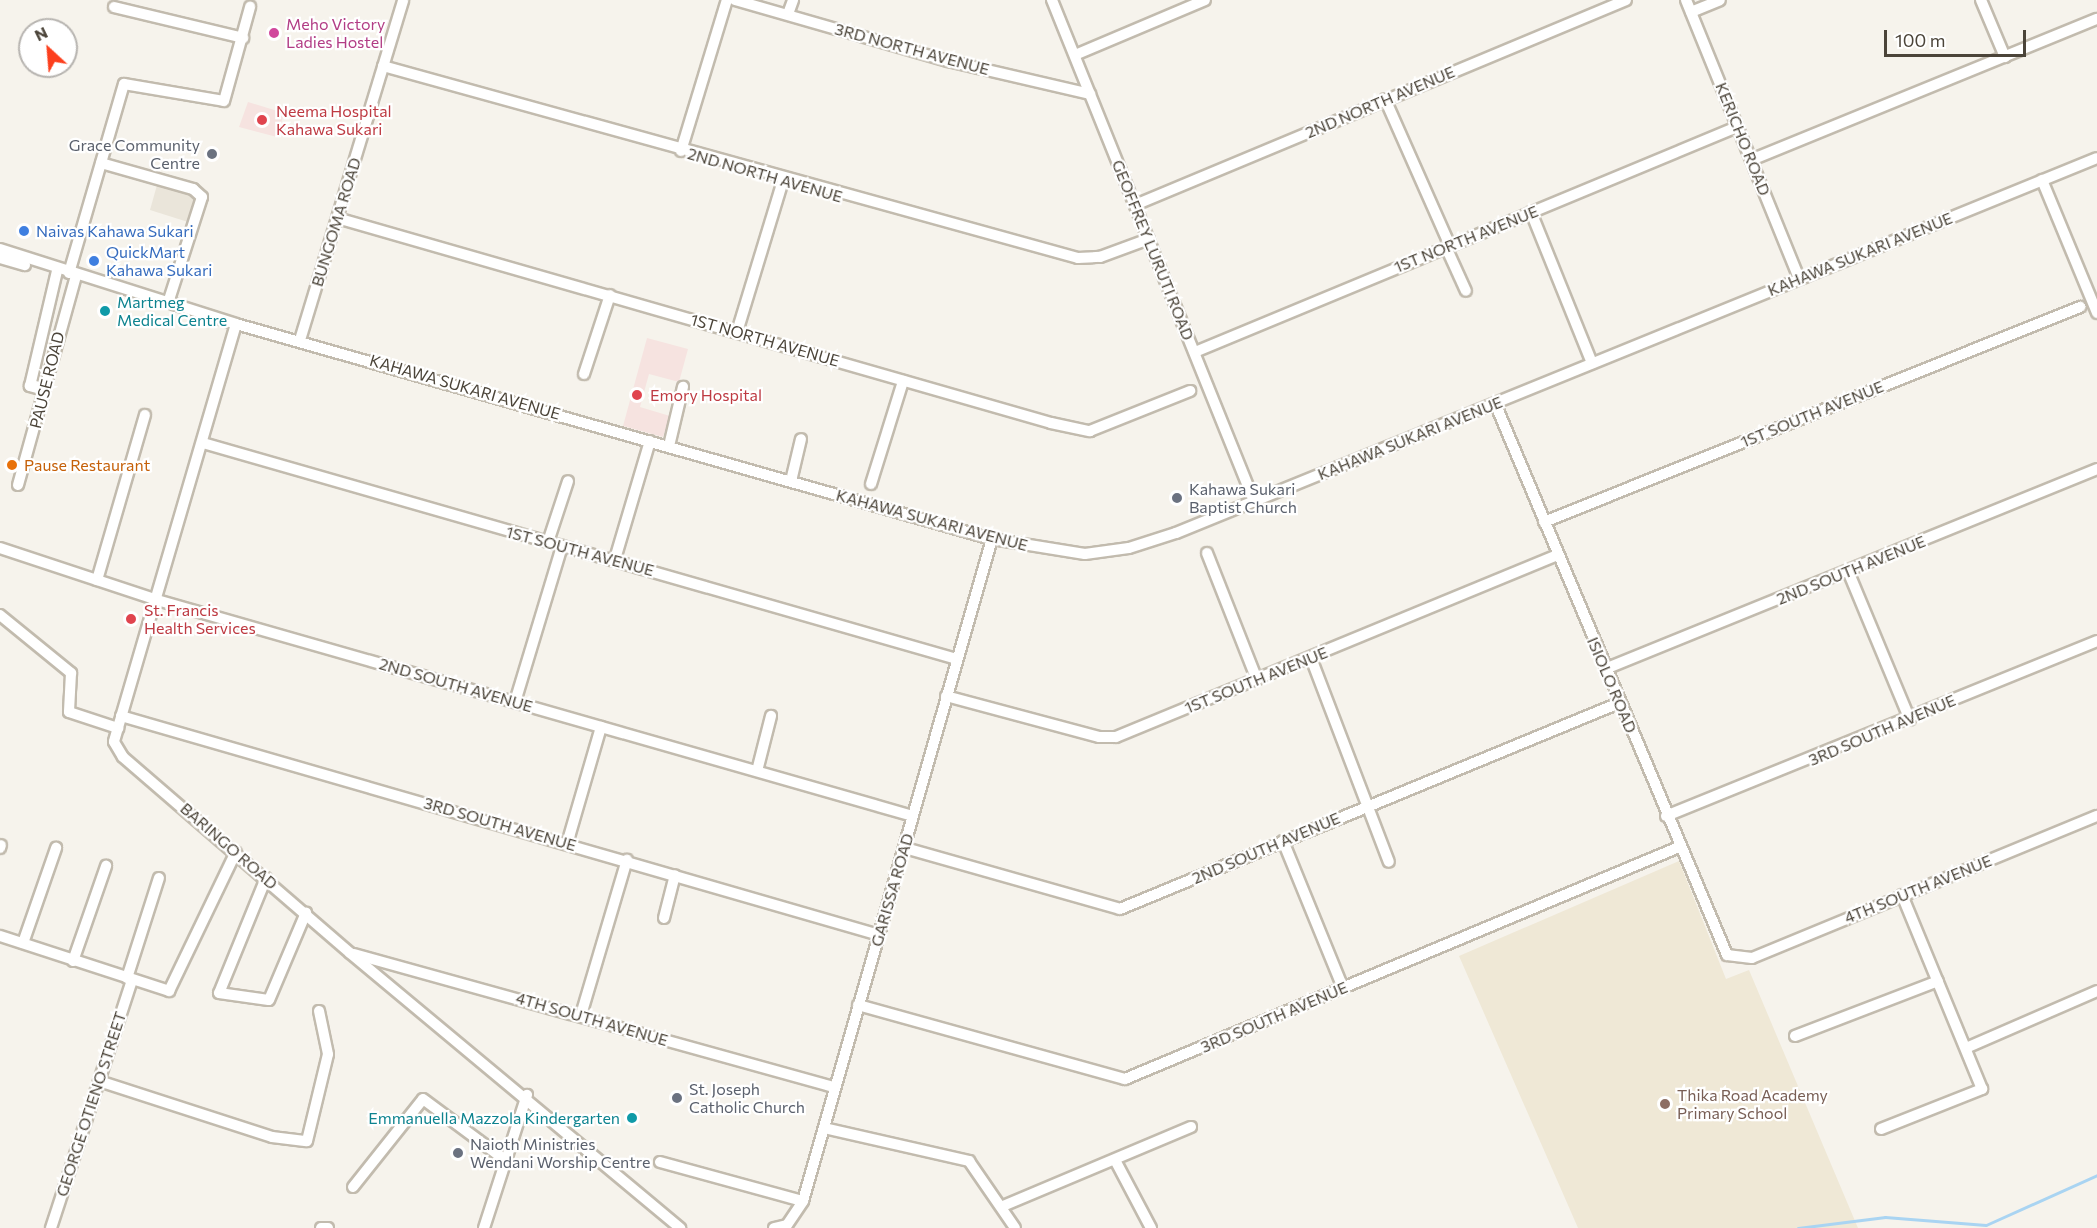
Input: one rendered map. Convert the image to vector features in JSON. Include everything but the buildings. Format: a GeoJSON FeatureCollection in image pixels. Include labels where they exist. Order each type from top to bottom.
{"type":"FeatureCollection","features":[{"type":"Feature","properties":{"kind":"street","name":"BUNGOMA ROAD"},"geometry":{"type":"LineString","coordinates":[[300,340],[403,0]]}},
{"type":"Feature","properties":{"kind":"street"},"geometry":{"type":"LineString","coordinates":[[681,152],[727,0]]}},
{"type":"Feature","properties":{"kind":"street","name":"3RD NORTH AVENUE"},"geometry":{"type":"LineString","coordinates":[[735,0],[948,61],[1090,94]]}},
{"type":"Feature","properties":{"kind":"street"},"geometry":{"type":"LineString","coordinates":[[788,14],[793,0]]}},
{"type":"Feature","properties":{"kind":"street","name":"GEOFFREY LURUTI ROAD"},"geometry":{"type":"LineString","coordinates":[[1052,0],[1254,501]]}},
{"type":"Feature","properties":{"kind":"street"},"geometry":{"type":"LineString","coordinates":[[1075,55],[1206,0]]}},
{"type":"Feature","properties":{"kind":"street","name":"2ND NORTH AVENUE"},"geometry":{"type":"LineString","coordinates":[[1135,204],[1626,0]]}},
{"type":"Feature","properties":{"kind":"street","name":"KERICHO ROAD"},"geometry":{"type":"LineString","coordinates":[[1686,0],[1799,278]]}},
{"type":"Feature","properties":{"kind":"street"},"geometry":{"type":"LineString","coordinates":[[1691,12],[1720,0]]}},
{"type":"Feature","properties":{"kind":"street"},"geometry":{"type":"LineString","coordinates":[[1981,0],[2005,57]]}},
{"type":"Feature","properties":{"kind":"street"},"geometry":{"type":"LineString","coordinates":[[114,7],[243,38],[250,8]]}},
{"type":"Feature","properties":{"kind":"street"},"geometry":{"type":"LineString","coordinates":[[1751,160],[2097,19]]}},
{"type":"Feature","properties":{"kind":"street","name":"PAUSE ROAD"},"geometry":{"type":"LineString","coordinates":[[18,485],[101,163],[124,84],[224,101],[243,38]]}},
{"type":"Feature","properties":{"kind":"street","name":"2ND NORTH AVENUE"},"geometry":{"type":"LineString","coordinates":[[383,66],[783,181],[1078,258],[1100,257],[1149,238]]}},
{"type":"Feature","properties":{"kind":"street"},"geometry":{"type":"LineString","coordinates":[[1385,99],[1466,291]]}},
{"type":"Feature","properties":{"kind":"street","name":"1ST NORTH AVENUE"},"geometry":{"type":"LineString","coordinates":[[1195,352],[1737,126]]}},
{"type":"Feature","properties":{"kind":"street","name":"KAHAWA SUKARI AVENUE"},"geometry":{"type":"LineString","coordinates":[[0,249],[57,271],[236,324],[300,340],[992,539],[1066,554],[1100,553],[1176,533],[2097,158]]}},
{"type":"Feature","properties":{"kind":"street"},"geometry":{"type":"LineString","coordinates":[[101,163],[193,189],[202,197],[168,303]]}},
{"type":"Feature","properties":{"kind":"street"},"geometry":{"type":"LineString","coordinates":[[2043,180],[2086,305],[2097,314]]}},
{"type":"Feature","properties":{"kind":"street"},"geometry":{"type":"LineString","coordinates":[[737,332],[783,181]]}},
{"type":"Feature","properties":{"kind":"street"},"geometry":{"type":"LineString","coordinates":[[1531,212],[1592,363]]}},
{"type":"Feature","properties":{"kind":"street","name":"1ST NORTH AVENUE"},"geometry":{"type":"LineString","coordinates":[[337,218],[903,381],[1090,431],[1207,383]]}},
{"type":"Feature","properties":{"kind":"street","name":"KAHAWA SUKARI AVENUE"},"geometry":{"type":"LineString","coordinates":[[0,258],[46,267]]}},
{"type":"Feature","properties":{"kind":"street"},"geometry":{"type":"LineString","coordinates":[[44,390],[30,386],[57,271]]}},
{"type":"Feature","properties":{"kind":"street"},"geometry":{"type":"LineString","coordinates":[[584,374],[610,295]]}},
{"type":"Feature","properties":{"kind":"street","name":"1ST SOUTH AVENUE"},"geometry":{"type":"LineString","coordinates":[[1544,522],[2086,305]]}},
{"type":"Feature","properties":{"kind":"street","name":"BARINGO ROAD"},"geometry":{"type":"LineString","coordinates":[[236,324],[114,742],[123,757],[351,953],[526,1095],[680,1228]]}},
{"type":"Feature","properties":{"kind":"street"},"geometry":{"type":"LineString","coordinates":[[871,484],[903,381]]}},
{"type":"Feature","properties":{"kind":"street"},"geometry":{"type":"LineString","coordinates":[[669,446],[683,387]]}},
{"type":"Feature","properties":{"kind":"street","name":"ISIOLO ROAD"},"geometry":{"type":"LineString","coordinates":[[1494,403],[1720,947],[1738,959]]}},
{"type":"Feature","properties":{"kind":"street"},"geometry":{"type":"LineString","coordinates":[[97,580],[145,415]]}},
{"type":"Feature","properties":{"kind":"street"},"geometry":{"type":"LineString","coordinates":[[791,481],[801,439]]}},
{"type":"Feature","properties":{"kind":"street"},"geometry":{"type":"LineString","coordinates":[[615,559],[650,441]]}},
{"type":"Feature","properties":{"kind":"street","name":"1ST SOUTH AVENUE"},"geometry":{"type":"LineString","coordinates":[[203,443],[562,546],[615,559],[957,659]]}},
{"type":"Feature","properties":{"kind":"street","name":"2ND SOUTH AVENUE"},"geometry":{"type":"LineString","coordinates":[[1605,669],[2097,469]]}},
{"type":"Feature","properties":{"kind":"street"},"geometry":{"type":"LineString","coordinates":[[548,542],[568,481]]}},
{"type":"Feature","properties":{"kind":"street","name":"GARISSA ROAD"},"geometry":{"type":"LineString","coordinates":[[774,1228],[789,1226],[803,1201],[992,539]]}},
{"type":"Feature","properties":{"kind":"street"},"geometry":{"type":"LineString","coordinates":[[515,702],[562,546]]}},
{"type":"Feature","properties":{"kind":"street","name":"2ND SOUTH AVENUE"},"geometry":{"type":"LineString","coordinates":[[0,548],[157,600],[914,816]]}},
{"type":"Feature","properties":{"kind":"street"},"geometry":{"type":"LineString","coordinates":[[1207,552],[1257,680]]}},
{"type":"Feature","properties":{"kind":"street","name":"1ST SOUTH AVENUE"},"geometry":{"type":"LineString","coordinates":[[946,696],[1108,738],[1257,680],[1558,555]]}},
{"type":"Feature","properties":{"kind":"street"},"geometry":{"type":"LineString","coordinates":[[1848,572],[1910,720]]}},
{"type":"Feature","properties":{"kind":"street"},"geometry":{"type":"LineString","coordinates":[[0,615],[71,673],[69,712],[118,728]]}},
{"type":"Feature","properties":{"kind":"street","name":"3RD SOUTH AVENUE"},"geometry":{"type":"LineString","coordinates":[[1666,816],[1910,720],[2097,641]]}},
{"type":"Feature","properties":{"kind":"street"},"geometry":{"type":"LineString","coordinates":[[1311,658],[1389,862]]}},
{"type":"Feature","properties":{"kind":"street","name":"2ND SOUTH AVENUE"},"geometry":{"type":"LineString","coordinates":[[904,848],[1120,909],[1619,703]]}},
{"type":"Feature","properties":{"kind":"street","name":"3RD SOUTH AVENUE"},"geometry":{"type":"LineString","coordinates":[[121,716],[627,860],[879,936]]}},
{"type":"Feature","properties":{"kind":"street"},"geometry":{"type":"LineString","coordinates":[[757,771],[771,716]]}},
{"type":"Feature","properties":{"kind":"street"},"geometry":{"type":"LineString","coordinates":[[567,844],[601,727]]}},
{"type":"Feature","properties":{"kind":"street","name":"4TH SOUTH AVENUE"},"geometry":{"type":"LineString","coordinates":[[1738,959],[2097,816]]}},
{"type":"Feature","properties":{"kind":"street"},"geometry":{"type":"LineString","coordinates":[[1283,841],[1342,988]]}},
{"type":"Feature","properties":{"kind":"street","name":"3RD SOUTH AVENUE"},"geometry":{"type":"LineString","coordinates":[[858,1005],[1125,1079],[1679,847]]}},
{"type":"Feature","properties":{"kind":"street"},"geometry":{"type":"LineString","coordinates":[[23,944],[57,848]]}},
{"type":"Feature","properties":{"kind":"street"},"geometry":{"type":"LineString","coordinates":[[0,936],[169,991],[236,852]]}},
{"type":"Feature","properties":{"kind":"street"},"geometry":{"type":"LineString","coordinates":[[581,1015],[627,860]]}},
{"type":"Feature","properties":{"kind":"street"},"geometry":{"type":"LineString","coordinates":[[73,961],[106,866]]}},
{"type":"Feature","properties":{"kind":"street"},"geometry":{"type":"LineString","coordinates":[[664,918],[675,874]]}},
{"type":"Feature","properties":{"kind":"street","name":"GEORGE OTIENO STREET"},"geometry":{"type":"LineString","coordinates":[[51,1228],[99,1081],[159,878]]}},
{"type":"Feature","properties":{"kind":"street"},"geometry":{"type":"LineString","coordinates":[[266,878],[219,993],[269,1000],[306,913]]}},
{"type":"Feature","properties":{"kind":"street"},"geometry":{"type":"LineString","coordinates":[[1881,1129],[1982,1089],[1902,895]]}},
{"type":"Feature","properties":{"kind":"street","name":"4TH SOUTH AVENUE"},"geometry":{"type":"LineString","coordinates":[[351,953],[834,1087]]}},
{"type":"Feature","properties":{"kind":"street"},"geometry":{"type":"LineString","coordinates":[[1795,1036],[1938,981]]}},
{"type":"Feature","properties":{"kind":"street"},"geometry":{"type":"LineString","coordinates":[[1966,1048],[2097,991]]}},
{"type":"Feature","properties":{"kind":"street"},"geometry":{"type":"LineString","coordinates":[[99,1081],[272,1137],[307,1141],[328,1054],[319,1011]]}},
{"type":"Feature","properties":{"kind":"street"},"geometry":{"type":"LineString","coordinates":[[484,1228],[526,1095]]}},
{"type":"Feature","properties":{"kind":"street"},"geometry":{"type":"LineString","coordinates":[[352,1187],[423,1099],[506,1160]]}},
{"type":"Feature","properties":{"kind":"street"},"geometry":{"type":"LineString","coordinates":[[1003,1206],[1191,1127]]}},
{"type":"Feature","properties":{"kind":"street"},"geometry":{"type":"LineString","coordinates":[[824,1128],[969,1161],[1003,1206],[1015,1228]]}},
{"type":"Feature","properties":{"kind":"street"},"geometry":{"type":"LineString","coordinates":[[1115,1160],[1151,1228]]}},
{"type":"Feature","properties":{"kind":"street"},"geometry":{"type":"LineString","coordinates":[[660,1162],[803,1201]]}},
{"type":"Feature","properties":{"kind":"street"},"geometry":{"type":"LineString","coordinates":[[321,1228],[328,1228]]}},
{"type":"Feature","properties":{"kind":"shaded area","name":"Neema Hospital Kahawa Sukari"},"geometry":{"type":"Polygon","coordinates":[[[248,102],[284,113],[277,137],[239,127],[248,102]]]}},
{"type":"Feature","properties":{"kind":"shaded area"},"geometry":{"type":"Polygon","coordinates":[[[157,185],[196,196],[188,222],[150,210],[157,185]]]}},
{"type":"Feature","properties":{"kind":"shaded area","name":"Emory Hospital"},"geometry":{"type":"Polygon","coordinates":[[[647,338],[688,349],[679,382],[649,374],[640,407],[670,416],[663,437],[623,426],[647,338]]]}},
{"type":"Feature","properties":{"kind":"shaded area","name":"Thika Road Academy Primary School"},"geometry":{"type":"Polygon","coordinates":[[[1679,861],[1726,979],[1749,970],[1858,1228],[1578,1228],[1459,956],[1679,861]]]}},
{"type":"Feature","properties":{"kind":"waterway"},"geometry":{"type":"LineString","coordinates":[[1798,1228],[1885,1217],[1986,1225],[2097,1175]]}},
{"type":"Feature","properties":{"kind":"place","name":"Meho Victory Ladies Hostel"},"geometry":{"type":"Point","coordinates":[274,33]}},
{"type":"Feature","properties":{"kind":"place","name":"Neema Hospital Kahawa Sukari"},"geometry":{"type":"Point","coordinates":[262,120]}},
{"type":"Feature","properties":{"kind":"place","name":"Grace Community Centre"},"geometry":{"type":"Point","coordinates":[212,154]}},
{"type":"Feature","properties":{"kind":"place","name":"Naivas Kahawa Sukari"},"geometry":{"type":"Point","coordinates":[24,231]}},
{"type":"Feature","properties":{"kind":"place","name":"QuickMart Kahawa Sukari"},"geometry":{"type":"Point","coordinates":[94,261]}},
{"type":"Feature","properties":{"kind":"place","name":"Martmeg Medical Centre"},"geometry":{"type":"Point","coordinates":[105,311]}},
{"type":"Feature","properties":{"kind":"place","name":"Emory Hospital"},"geometry":{"type":"Point","coordinates":[637,395]}},
{"type":"Feature","properties":{"kind":"place","name":"Pause Restaurant"},"geometry":{"type":"Point","coordinates":[12,465]}},
{"type":"Feature","properties":{"kind":"place","name":"Kahawa Sukari Baptist Church"},"geometry":{"type":"Point","coordinates":[1177,498]}},
{"type":"Feature","properties":{"kind":"place","name":"St. Francis Health Services"},"geometry":{"type":"Point","coordinates":[131,619]}},
{"type":"Feature","properties":{"kind":"place","name":"St. Joseph Catholic Church"},"geometry":{"type":"Point","coordinates":[677,1098]}},
{"type":"Feature","properties":{"kind":"place","name":"Thika Road Academy Primary School"},"geometry":{"type":"Point","coordinates":[1665,1104]}},
{"type":"Feature","properties":{"kind":"place","name":"Emmanuella Mazzola Kindergarten"},"geometry":{"type":"Point","coordinates":[632,1118]}},
{"type":"Feature","properties":{"kind":"place","name":"Naioth Ministries Wendani Worship Centre"},"geometry":{"type":"Point","coordinates":[458,1153]}}]}
